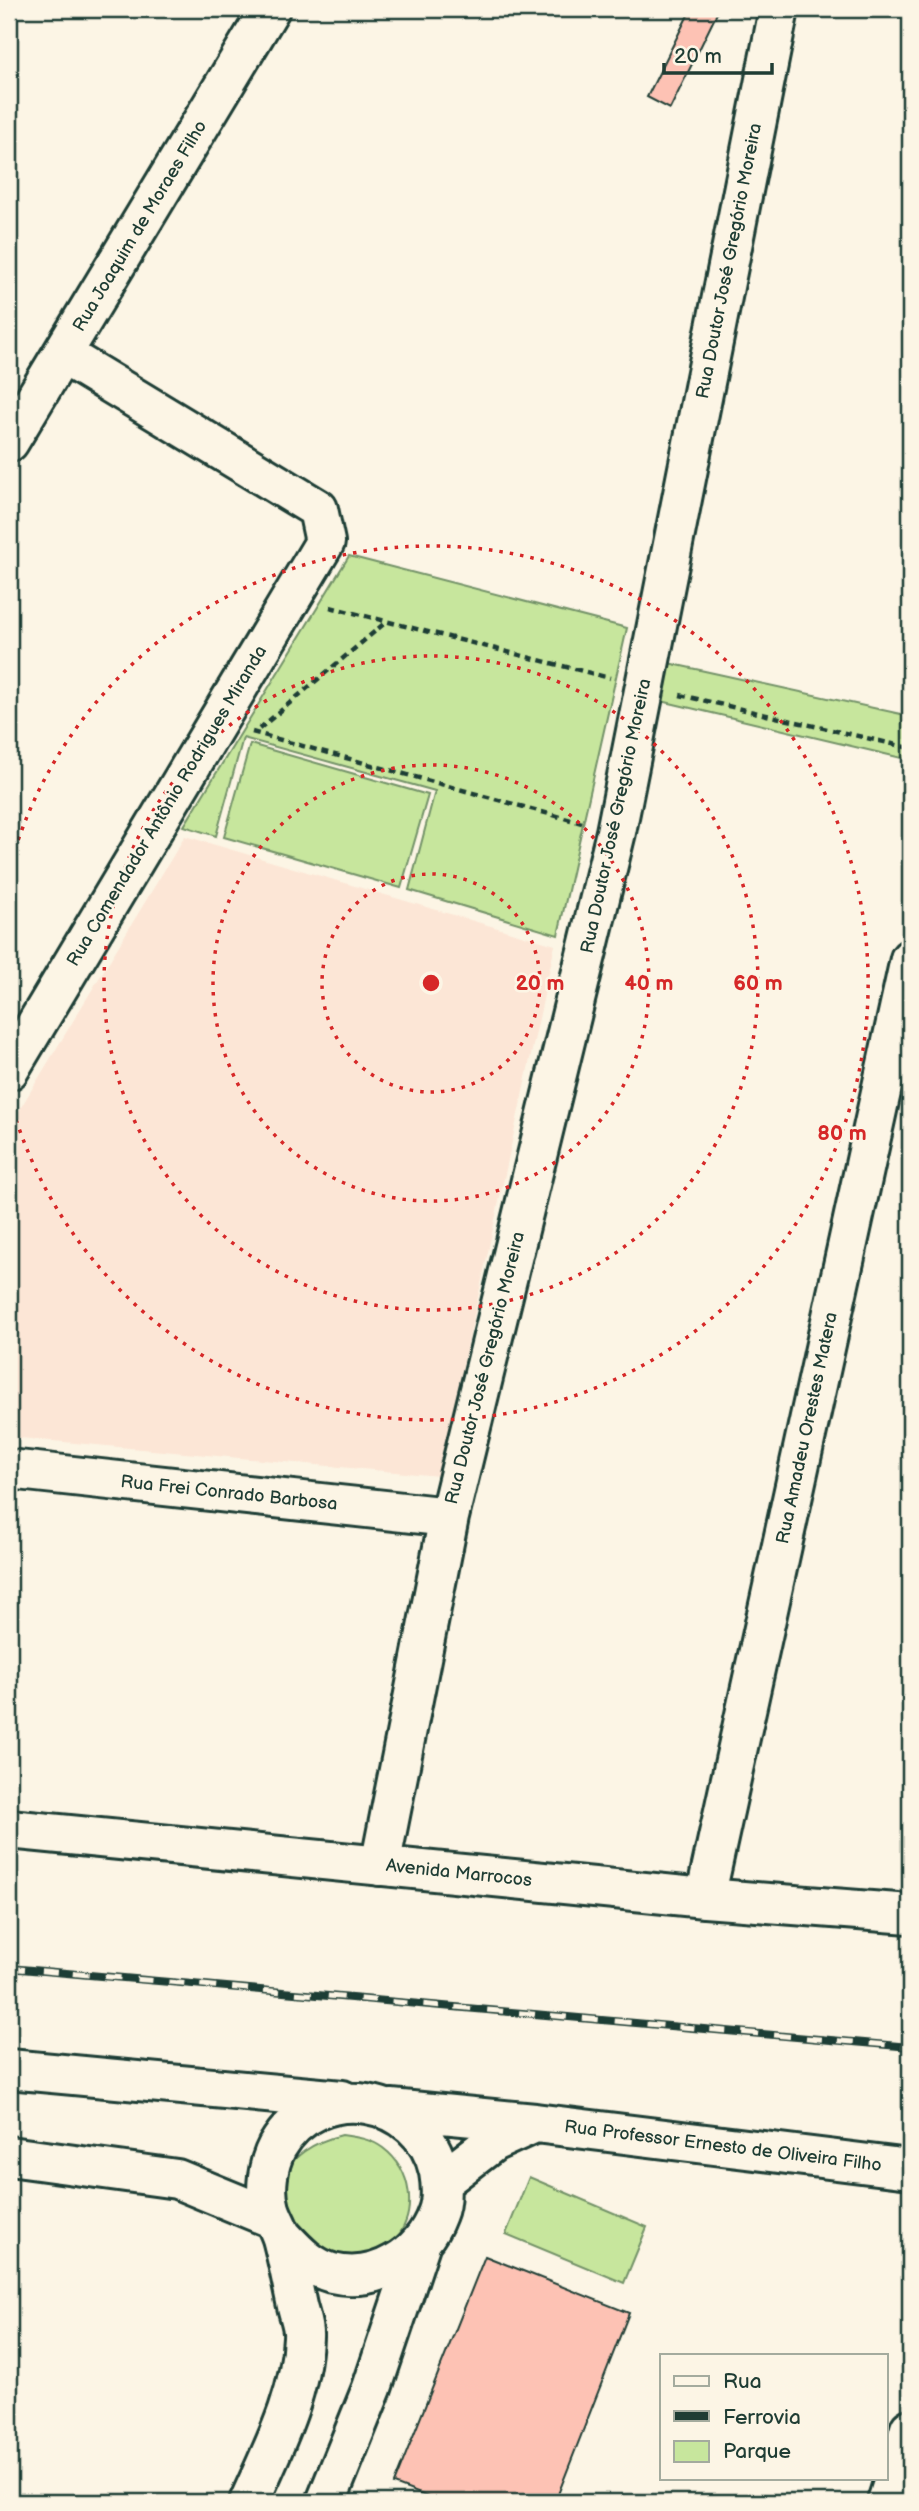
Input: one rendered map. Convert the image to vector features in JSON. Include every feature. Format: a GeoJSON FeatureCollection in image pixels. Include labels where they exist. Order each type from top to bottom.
{"type":"FeatureCollection","features":[{"type":"Feature","properties":{"kind":"street","name":"Rua Joaquim de Moraes Filho"},"geometry":{"type":"LineString","coordinates":[[9,442],[270,9]]}},
{"type":"Feature","properties":{"kind":"street","name":"Rua Doutor José Gregório Moreira"},"geometry":{"type":"LineString","coordinates":[[380,1866],[449,1517],[616,832],[779,9]]}},
{"type":"Feature","properties":{"kind":"street","name":"Rua Comendador Antônio Rodrigues Miranda"},"geometry":{"type":"LineString","coordinates":[[9,1070],[325,542],[318,509],[62,354]]}},
{"type":"Feature","properties":{"kind":"street","name":"Rua Amadeu Orestes Matera"},"geometry":{"type":"LineString","coordinates":[[705,1898],[910,958]]}},
{"type":"Feature","properties":{"kind":"street","name":"Rua Frei Conrado Barbosa"},"geometry":{"type":"LineString","coordinates":[[9,1469],[449,1517]]}},
{"type":"Feature","properties":{"kind":"street","name":"Avenida Marrocos"},"geometry":{"type":"LineString","coordinates":[[9,1829],[705,1898],[910,1914]]}},
{"type":"Feature","properties":{"kind":"street","name":"Rua Professor Ernesto de Oliveira Filho"},"geometry":{"type":"LineString","coordinates":[[9,2069],[376,2105],[910,2169]]}},
{"type":"Feature","properties":{"kind":"street"},"geometry":{"type":"LineString","coordinates":[[249,2502],[294,2395],[304,2335],[278,2227],[269,2206],[268,2176],[277,2148],[295,2124],[321,2108],[376,2105],[421,2133],[436,2159],[441,2182],[438,2212],[420,2245],[376,2377],[326,2502]]}},
{"type":"Feature","properties":{"kind":"street"},"geometry":{"type":"LineString","coordinates":[[441,2182],[493,2142],[535,2123]]}},
{"type":"Feature","properties":{"kind":"street"},"geometry":{"type":"LineString","coordinates":[[9,2157],[177,2179],[278,2227],[304,2260],[332,2273],[362,2275],[397,2264],[420,2245]]}},
{"type":"Feature","properties":{"kind":"street"},"geometry":{"type":"LineString","coordinates":[[887,2502],[910,2429]]}},
{"type":"Feature","properties":{"kind":"path"},"geometry":{"type":"LineString","coordinates":[[292,597],[644,687],[910,748]]}},
{"type":"Feature","properties":{"kind":"path"},"geometry":{"type":"LineString","coordinates":[[254,733],[386,621]]}},
{"type":"Feature","properties":{"kind":"path"},"geometry":{"type":"LineString","coordinates":[[217,723],[616,832]]}},
{"type":"Feature","properties":{"kind":"shaded area"},"geometry":{"type":"Polygon","coordinates":[[[185,836],[555,945],[439,1476],[9,1437],[9,1127],[185,836]]]}},
{"type":"Feature","properties":{"kind":"green space"},"geometry":{"type":"Polygon","coordinates":[[[349,556],[627,628],[558,935],[409,890],[435,791],[243,738],[216,836],[184,826],[349,556]]]}},
{"type":"Feature","properties":{"kind":"green space"},"geometry":{"type":"Polygon","coordinates":[[[668,663],[910,716],[910,760],[657,700],[668,663]]]}},
{"type":"Feature","properties":{"kind":"green space"},"geometry":{"type":"Polygon","coordinates":[[[250,744],[428,795],[401,888],[224,837],[250,744]]]}},
{"type":"Feature","properties":{"kind":"green space"},"geometry":{"type":"Polygon","coordinates":[[[342,2135],[369,2140],[383,2148],[400,2168],[406,2179],[408,2192],[407,2217],[395,2240],[383,2250],[358,2263],[300,2245],[283,2191],[285,2175],[296,2158],[323,2141],[342,2135]]]}},
{"type":"Feature","properties":{"kind":"green space"},"geometry":{"type":"Polygon","coordinates":[[[529,2177],[647,2227],[624,2283],[506,2234],[529,2177]]]}},
{"type":"Feature","properties":{"kind":"building"},"geometry":{"type":"Polygon","coordinates":[[[691,9],[719,9],[670,109],[647,97],[691,9]]]}},
{"type":"Feature","properties":{"kind":"building"},"geometry":{"type":"Polygon","coordinates":[[[485,2256],[629,2313],[555,2502],[441,2502],[394,2484],[485,2256]]]}},
{"type":"Feature","properties":{"kind":"railway"},"geometry":{"type":"LineString","coordinates":[[9,1968],[910,2047]]}}]}
